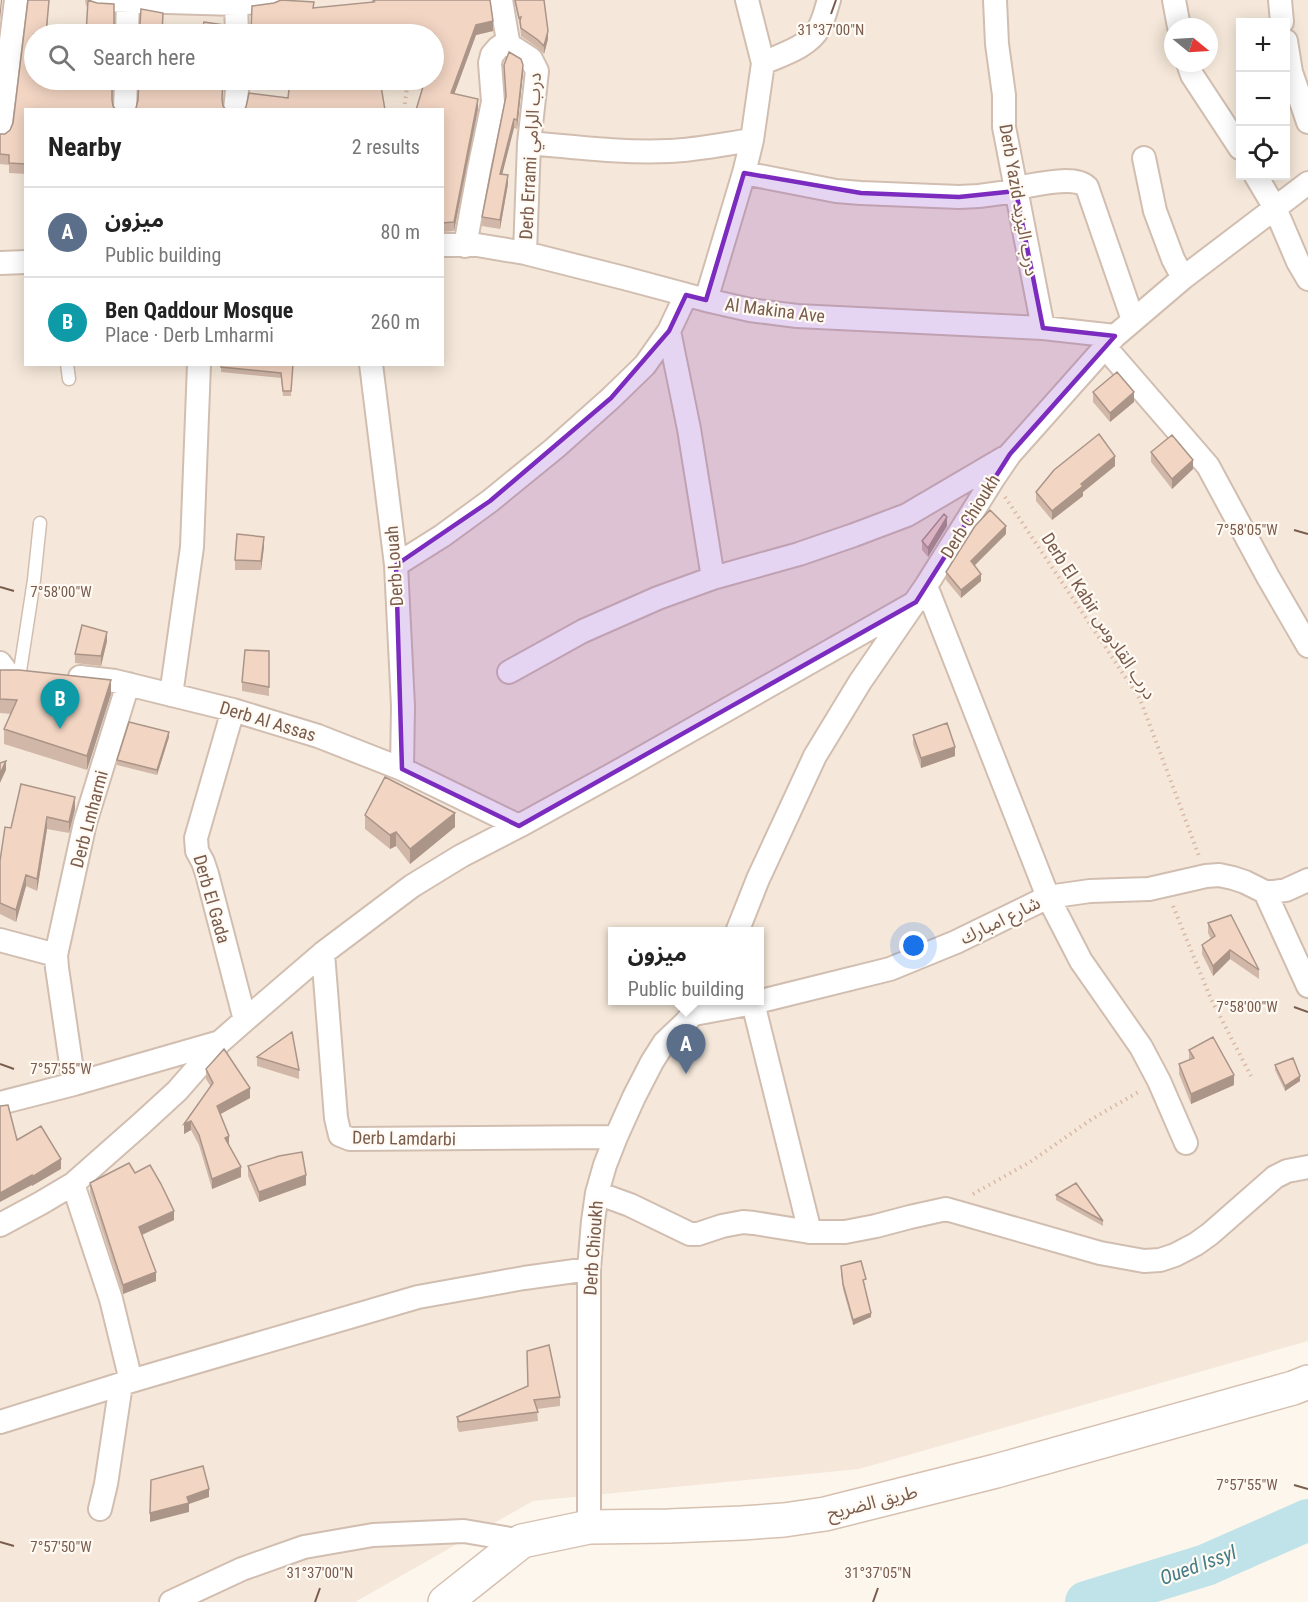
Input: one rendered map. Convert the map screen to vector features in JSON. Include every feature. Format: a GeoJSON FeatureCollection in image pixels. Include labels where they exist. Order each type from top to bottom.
{"type":"FeatureCollection","features":[{"type":"Feature","properties":{"kind":"street"},"geometry":{"type":"LineString","coordinates":[[0,0],[17,0],[0,131]]}},
{"type":"Feature","properties":{"kind":"street"},"geometry":{"type":"LineString","coordinates":[[98,0],[236,4],[273,0]]}},
{"type":"Feature","properties":{"kind":"street"},"geometry":{"type":"LineString","coordinates":[[465,246],[493,102],[489,63],[498,48],[508,41],[501,0]]}},
{"type":"Feature","properties":{"kind":"street"},"geometry":{"type":"LineString","coordinates":[[396,565],[442,536],[490,501],[555,448],[645,365],[696,298],[744,173],[752,140],[763,63],[747,0]]}},
{"type":"Feature","properties":{"kind":"street"},"geometry":{"type":"LineString","coordinates":[[763,63],[800,46],[811,38],[819,29],[829,0]]}},
{"type":"Feature","properties":{"kind":"street","name":"Derb Yazid درب اليزيد"},"geometry":{"type":"LineString","coordinates":[[995,0],[997,44],[1004,95],[1004,127],[1043,328]]}},
{"type":"Feature","properties":{"kind":"street"},"geometry":{"type":"LineString","coordinates":[[1174,0],[1177,18]]}},
{"type":"Feature","properties":{"kind":"street"},"geometry":{"type":"LineString","coordinates":[[1280,0],[1282,18]]}},
{"type":"Feature","properties":{"kind":"street"},"geometry":{"type":"LineString","coordinates":[[127,24],[128,1]]}},
{"type":"Feature","properties":{"kind":"street"},"geometry":{"type":"LineString","coordinates":[[236,4],[237,24]]}},
{"type":"Feature","properties":{"kind":"street","name":"Derb Errami درب الرامي"},"geometry":{"type":"LineString","coordinates":[[508,41],[511,46],[531,59],[537,71],[529,143],[525,253]]}},
{"type":"Feature","properties":{"kind":"street"},"geometry":{"type":"LineString","coordinates":[[1290,66],[1308,122]]}},
{"type":"Feature","properties":{"kind":"street"},"geometry":{"type":"LineString","coordinates":[[1191,72],[1236,142]]}},
{"type":"Feature","properties":{"kind":"street"},"geometry":{"type":"LineString","coordinates":[[125,108],[126,90]]}},
{"type":"Feature","properties":{"kind":"street"},"geometry":{"type":"LineString","coordinates":[[235,108],[237,90]]}},
{"type":"Feature","properties":{"kind":"street"},"geometry":{"type":"LineString","coordinates":[[529,143],[669,151],[752,140]]}},
{"type":"Feature","properties":{"kind":"street"},"geometry":{"type":"LineString","coordinates":[[1144,158],[1155,211],[1173,259],[1183,278]]}},
{"type":"Feature","properties":{"kind":"street"},"geometry":{"type":"LineString","coordinates":[[744,173],[836,190],[873,194],[979,196],[1061,181],[1083,183],[1087,187],[1133,320]]}},
{"type":"Feature","properties":{"kind":"street"},"geometry":{"type":"LineString","coordinates":[[1258,180],[1275,208],[1298,262],[1308,279]]}},
{"type":"Feature","properties":{"kind":"street","name":"Derb Chioukh"},"geometry":{"type":"LineString","coordinates":[[739,927],[766,861],[816,756],[860,682],[921,594],[1010,454],[1110,341],[1133,320],[1183,278],[1308,183]]}},
{"type":"Feature","properties":{"kind":"street","name":"Al Makina Ave"},"geometry":{"type":"LineString","coordinates":[[444,245],[477,245],[525,253],[750,310],[797,316],[1043,328],[1110,341]]}},
{"type":"Feature","properties":{"kind":"street"},"geometry":{"type":"LineString","coordinates":[[0,263],[24,262]]}},
{"type":"Feature","properties":{"kind":"street"},"geometry":{"type":"LineString","coordinates":[[669,332],[689,429],[713,578]]}},
{"type":"Feature","properties":{"kind":"street"},"geometry":{"type":"LineString","coordinates":[[1110,341],[1208,466],[1308,646]]}},
{"type":"Feature","properties":{"kind":"street"},"geometry":{"type":"LineString","coordinates":[[171,695],[192,547],[199,366]]}},
{"type":"Feature","properties":{"kind":"street","name":"Derb Louah"},"geometry":{"type":"LineString","coordinates":[[371,366],[396,565],[403,706],[402,769]]}},
{"type":"Feature","properties":{"kind":"street"},"geometry":{"type":"LineString","coordinates":[[508,672],[583,632],[658,598],[713,578],[799,554],[907,514],[1010,454]]}},
{"type":"Feature","properties":{"kind":"street"},"geometry":{"type":"LineString","coordinates":[[0,1225],[73,1184],[177,1091],[220,1042],[245,1020],[323,953],[412,886],[921,594],[1048,897],[1081,961],[1141,1047],[1159,1081],[1186,1143]]}},
{"type":"Feature","properties":{"kind":"street","name":"Derb Al Assas"},"geometry":{"type":"LineString","coordinates":[[6,669],[115,681],[234,710],[318,736],[402,769],[519,826]]}},
{"type":"Feature","properties":{"kind":"street","name":"Derb Lmharmi"},"geometry":{"type":"LineString","coordinates":[[75,1084],[56,955],[85,823],[128,684]]}},
{"type":"Feature","properties":{"kind":"street","name":"Derb El Gada"},"geometry":{"type":"LineString","coordinates":[[234,710],[196,844],[203,862],[245,1020]]}},
{"type":"Feature","properties":{"kind":"street","name":"شارع امبارك"},"geometry":{"type":"LineString","coordinates":[[764,1000],[890,969],[956,942],[1048,897],[1090,891],[1132,891],[1219,875],[1245,882],[1266,892]]}},
{"type":"Feature","properties":{"kind":"street"},"geometry":{"type":"LineString","coordinates":[[1308,880],[1286,890],[1266,892],[1308,986]]}},
{"type":"Feature","properties":{"kind":"street"},"geometry":{"type":"LineString","coordinates":[[0,940],[56,955]]}},
{"type":"Feature","properties":{"kind":"street","name":"Derb Lamdarbi"},"geometry":{"type":"LineString","coordinates":[[323,953],[336,1118],[340,1135],[350,1139],[616,1137]]}},
{"type":"Feature","properties":{"kind":"street","name":"شارع امبارك"},"geometry":{"type":"LineString","coordinates":[[699,1007],[726,1005]]}},
{"type":"Feature","properties":{"kind":"street"},"geometry":{"type":"LineString","coordinates":[[753,1005],[810,1232]]}},
{"type":"Feature","properties":{"kind":"street","name":"Derb Chioukh"},"geometry":{"type":"LineString","coordinates":[[589,1527],[589,1269],[592,1221],[597,1192],[605,1165],[634,1097],[664,1043],[699,1007]]}},
{"type":"Feature","properties":{"kind":"street"},"geometry":{"type":"LineString","coordinates":[[0,1103],[220,1042]]}},
{"type":"Feature","properties":{"kind":"street"},"geometry":{"type":"LineString","coordinates":[[597,1192],[690,1234],[743,1222],[810,1232],[845,1232],[946,1209],[1100,1253],[1144,1261],[1160,1260],[1182,1251],[1210,1234],[1275,1177],[1287,1171],[1308,1167]]}},
{"type":"Feature","properties":{"kind":"street"},"geometry":{"type":"LineString","coordinates":[[73,1184],[111,1299],[126,1383],[100,1509]]}},
{"type":"Feature","properties":{"kind":"street"},"geometry":{"type":"LineString","coordinates":[[0,1422],[418,1297],[589,1269]]}},
{"type":"Feature","properties":{"kind":"street","name":"طريق الضريح"},"geometry":{"type":"LineString","coordinates":[[445,1602],[522,1541],[589,1527],[732,1524],[825,1514],[996,1471],[1308,1382]]}},
{"type":"Feature","properties":{"kind":"street"},"geometry":{"type":"LineString","coordinates":[[171,1602],[242,1569],[304,1547],[373,1535],[464,1531],[522,1541]]}},
{"type":"Feature","properties":{"kind":"lane"},"geometry":{"type":"LineString","coordinates":[[67,366],[69,379]]}},
{"type":"Feature","properties":{"kind":"lane"},"geometry":{"type":"LineString","coordinates":[[6,669],[34,580],[40,523]]}},
{"type":"Feature","properties":{"kind":"path"},"geometry":{"type":"LineString","coordinates":[[404,108],[407,90]]}},
{"type":"Feature","properties":{"kind":"path","name":"Derb El Kabir درب القادوس"},"geometry":{"type":"LineString","coordinates":[[993,478],[1140,699],[1206,876]]}},
{"type":"Feature","properties":{"kind":"path"},"geometry":{"type":"LineString","coordinates":[[1165,886],[1211,999],[1251,1076]]}},
{"type":"Feature","properties":{"kind":"path"},"geometry":{"type":"LineString","coordinates":[[946,1209],[1030,1162],[1092,1119],[1159,1081]]}},
{"type":"Feature","properties":{"kind":"highlighted area"},"geometry":{"type":"Polygon","coordinates":[[[744,173],[861,193],[959,197],[1016,191],[1043,328],[1115,336],[1010,454],[916,602],[519,826],[402,769],[396,565],[490,501],[611,398],[669,331],[686,295],[706,300],[744,173]]]}},
{"type":"Feature","properties":{"kind":"shaded area"},"geometry":{"type":"Polygon","coordinates":[[[0,0],[1308,0],[1308,1341],[859,1469],[533,1501],[355,1602],[0,1602],[0,0]]]}},
{"type":"Feature","properties":{"kind":"building"},"geometry":{"type":"Polygon","coordinates":[[[28,0],[49,0],[47,24],[25,24],[28,0]]]}},
{"type":"Feature","properties":{"kind":"building"},"geometry":{"type":"Polygon","coordinates":[[[88,0],[114,4],[114,24],[87,24],[88,0]]]}},
{"type":"Feature","properties":{"kind":"building"},"geometry":{"type":"Polygon","coordinates":[[[281,0],[314,2],[313,8],[376,0],[490,0],[493,21],[476,25],[451,93],[478,99],[454,222],[444,223],[444,108],[417,108],[422,90],[444,90],[444,24],[251,24],[252,6],[281,0]]]}},
{"type":"Feature","properties":{"kind":"building"},"geometry":{"type":"Polygon","coordinates":[[[515,0],[544,0],[548,31],[544,46],[521,28],[521,17],[519,18],[515,0]]]}},
{"type":"Feature","properties":{"kind":"building"},"geometry":{"type":"Polygon","coordinates":[[[141,9],[163,13],[162,24],[140,24],[141,9]]]}},
{"type":"Feature","properties":{"kind":"building"},"geometry":{"type":"Polygon","coordinates":[[[24,33],[24,90],[112,90],[114,108],[24,108],[24,164],[9,163],[9,155],[0,154],[0,134],[5,134],[10,130],[13,123],[24,33]]]}},
{"type":"Feature","properties":{"kind":"building"},"geometry":{"type":"Polygon","coordinates":[[[509,52],[521,59],[523,65],[517,120],[514,119],[500,174],[508,175],[500,220],[482,217],[506,96],[504,65],[509,52]]]}},
{"type":"Feature","properties":{"kind":"building"},"geometry":{"type":"Polygon","coordinates":[[[138,90],[222,90],[224,108],[136,108],[138,90]]]}},
{"type":"Feature","properties":{"kind":"building"},"geometry":{"type":"Polygon","coordinates":[[[289,90],[382,90],[385,108],[245,108],[249,93],[288,98],[289,90]]]}},
{"type":"Feature","properties":{"kind":"building"},"geometry":{"type":"Polygon","coordinates":[[[293,366],[291,391],[283,391],[281,373],[221,367],[293,366]]]}},
{"type":"Feature","properties":{"kind":"building"},"geometry":{"type":"Polygon","coordinates":[[[1117,372],[1134,392],[1110,413],[1093,392],[1117,372]]]}},
{"type":"Feature","properties":{"kind":"building"},"geometry":{"type":"Polygon","coordinates":[[[1099,434],[1115,456],[1052,511],[1036,492],[1054,470],[1099,434]]]}},
{"type":"Feature","properties":{"kind":"building"},"geometry":{"type":"Polygon","coordinates":[[[1172,435],[1193,460],[1172,479],[1151,452],[1172,435]]]}},
{"type":"Feature","properties":{"kind":"building"},"geometry":{"type":"Polygon","coordinates":[[[990,510],[1006,526],[971,561],[981,574],[961,590],[946,572],[975,526],[990,510]]]}},
{"type":"Feature","properties":{"kind":"building"},"geometry":{"type":"Polygon","coordinates":[[[944,514],[947,517],[928,548],[922,541],[944,514]]]}},
{"type":"Feature","properties":{"kind":"building"},"geometry":{"type":"Polygon","coordinates":[[[237,534],[264,537],[261,561],[235,560],[237,534]]]}},
{"type":"Feature","properties":{"kind":"building"},"geometry":{"type":"Polygon","coordinates":[[[82,625],[107,632],[101,656],[75,654],[82,625]]]}},
{"type":"Feature","properties":{"kind":"building"},"geometry":{"type":"Polygon","coordinates":[[[245,650],[269,651],[269,687],[242,682],[245,650]]]}},
{"type":"Feature","properties":{"kind":"building"},"geometry":{"type":"Polygon","coordinates":[[[0,670],[111,680],[87,756],[4,729],[17,700],[0,699],[0,670]]]}},
{"type":"Feature","properties":{"kind":"building"},"geometry":{"type":"Polygon","coordinates":[[[129,722],[169,732],[157,770],[117,760],[129,722]]]}},
{"type":"Feature","properties":{"kind":"building"},"geometry":{"type":"Polygon","coordinates":[[[947,723],[955,747],[921,758],[913,735],[947,723]]]}},
{"type":"Feature","properties":{"kind":"building"},"geometry":{"type":"Polygon","coordinates":[[[6,761],[0,774],[0,763],[6,761]]]}},
{"type":"Feature","properties":{"kind":"building"},"geometry":{"type":"Polygon","coordinates":[[[385,777],[455,813],[410,849],[396,832],[390,835],[365,815],[385,777]]]}},
{"type":"Feature","properties":{"kind":"building"},"geometry":{"type":"Polygon","coordinates":[[[21,784],[75,797],[69,822],[47,817],[37,879],[26,875],[16,910],[0,903],[0,861],[5,827],[11,828],[21,784]]]}},
{"type":"Feature","properties":{"kind":"building"},"geometry":{"type":"Polygon","coordinates":[[[1231,915],[1259,970],[1230,950],[1213,966],[1202,945],[1215,936],[1208,923],[1231,915]]]}},
{"type":"Feature","properties":{"kind":"building"},"geometry":{"type":"Polygon","coordinates":[[[292,1032],[299,1070],[257,1057],[292,1032]]]}},
{"type":"Feature","properties":{"kind":"building"},"geometry":{"type":"Polygon","coordinates":[[[1213,1037],[1234,1075],[1191,1094],[1179,1064],[1194,1058],[1189,1050],[1213,1037]]]}},
{"type":"Feature","properties":{"kind":"building"},"geometry":{"type":"Polygon","coordinates":[[[224,1049],[250,1088],[217,1106],[229,1136],[225,1138],[241,1167],[212,1179],[199,1135],[191,1121],[184,1124],[213,1083],[206,1069],[224,1049]]]}},
{"type":"Feature","properties":{"kind":"building"},"geometry":{"type":"Polygon","coordinates":[[[1293,1058],[1300,1076],[1285,1086],[1275,1065],[1293,1058]]]}},
{"type":"Feature","properties":{"kind":"building"},"geometry":{"type":"Polygon","coordinates":[[[8,1105],[17,1140],[41,1126],[61,1159],[0,1193],[0,1106],[8,1105]]]}},
{"type":"Feature","properties":{"kind":"building"},"geometry":{"type":"Polygon","coordinates":[[[302,1152],[306,1175],[259,1192],[248,1166],[279,1156],[302,1152]]]}},
{"type":"Feature","properties":{"kind":"building"},"geometry":{"type":"Polygon","coordinates":[[[129,1163],[135,1173],[150,1165],[174,1211],[139,1227],[156,1272],[123,1285],[90,1183],[129,1163]]]}},
{"type":"Feature","properties":{"kind":"building"},"geometry":{"type":"Polygon","coordinates":[[[1076,1183],[1103,1221],[1056,1195],[1076,1183]]]}},
{"type":"Feature","properties":{"kind":"building"},"geometry":{"type":"Polygon","coordinates":[[[861,1261],[871,1313],[853,1320],[843,1284],[841,1266],[861,1261]]]}},
{"type":"Feature","properties":{"kind":"building"},"geometry":{"type":"Polygon","coordinates":[[[549,1345],[560,1397],[534,1400],[538,1412],[459,1422],[457,1417],[528,1386],[527,1351],[549,1345]]]}},
{"type":"Feature","properties":{"kind":"building"},"geometry":{"type":"Polygon","coordinates":[[[203,1466],[209,1489],[187,1497],[189,1503],[150,1513],[151,1480],[203,1466]]]}},
{"type":"Feature","properties":{"kind":"waterway","name":"Oued Issyl"},"geometry":{"type":"LineString","coordinates":[[1086,1602],[1206,1565],[1308,1520]]}},
{"type":"Feature","properties":{"kind":"place","name":"Ben Qaddour Mosque"},"geometry":{"type":"Point","coordinates":[60,729]}},
{"type":"Feature","properties":{"kind":"place","name":"ميزون"},"geometry":{"type":"Point","coordinates":[686,1074]}}]}
